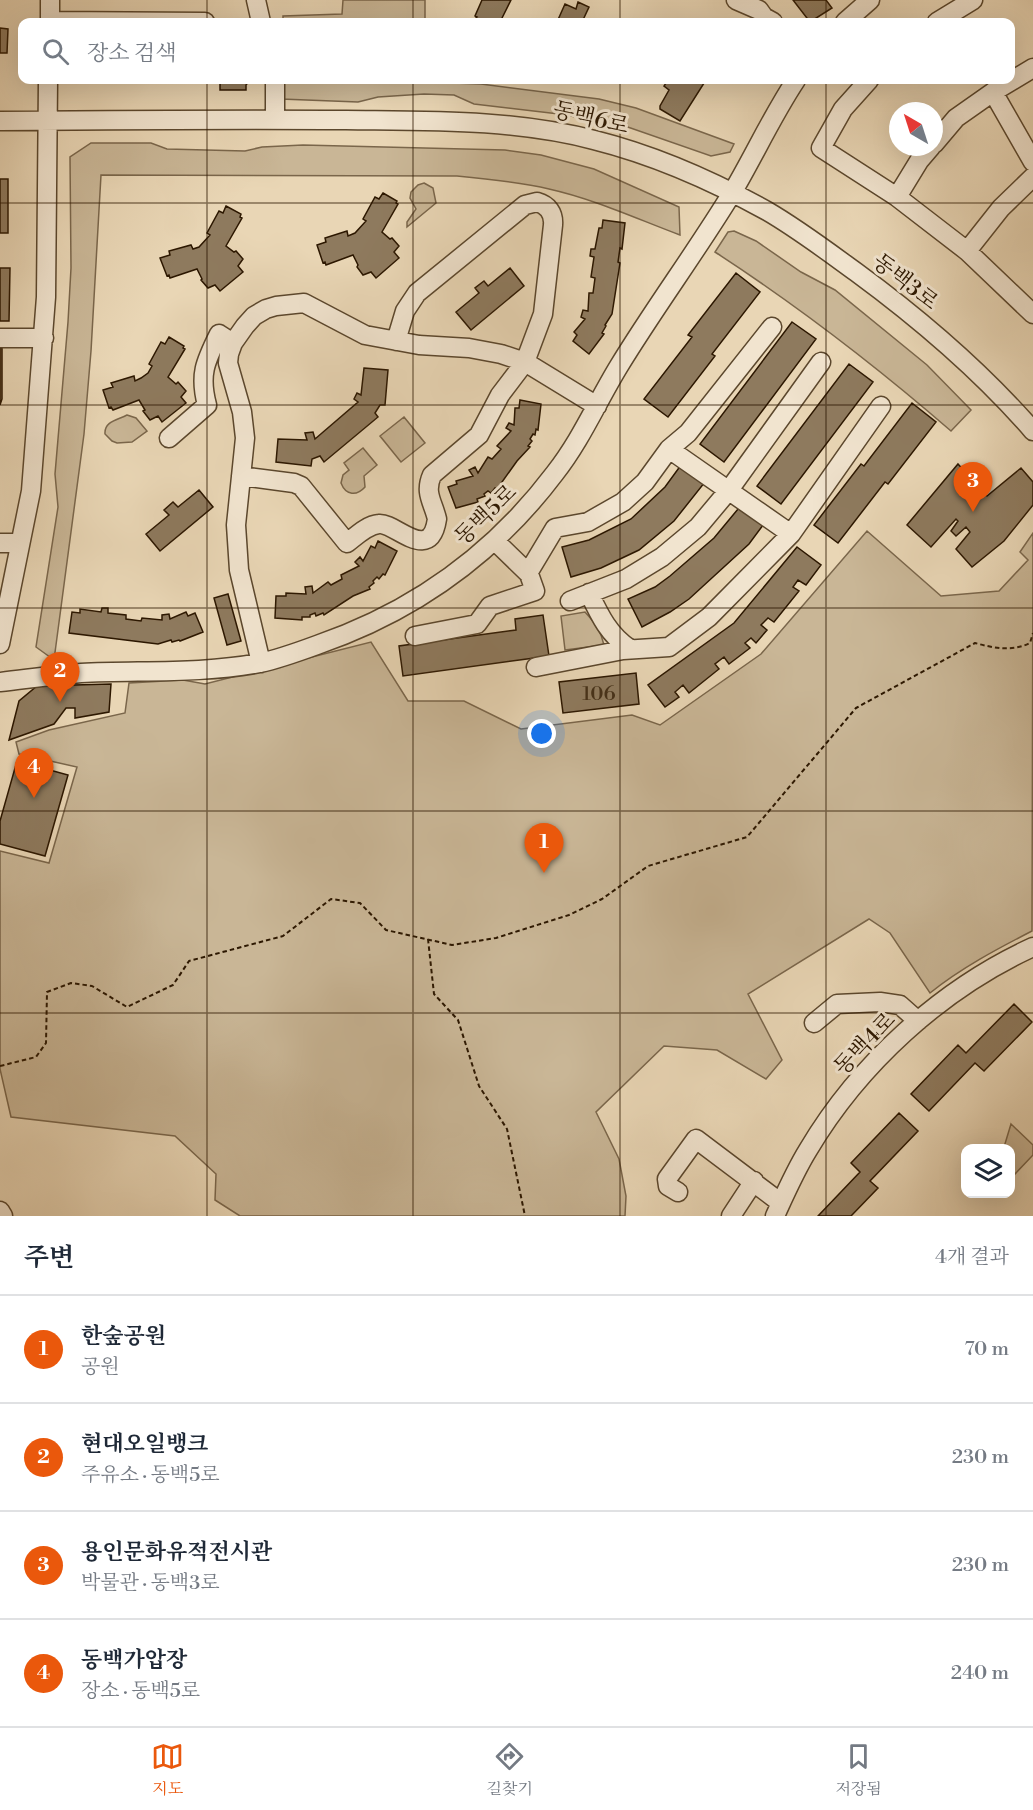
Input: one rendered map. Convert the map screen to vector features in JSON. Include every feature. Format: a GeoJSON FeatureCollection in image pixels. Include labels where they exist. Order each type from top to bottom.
{"type":"FeatureCollection","features":[{"type":"Feature","properties":{"kind":"street"},"geometry":{"type":"LineString","coordinates":[[50,0],[50,18]]}},
{"type":"Feature","properties":{"kind":"street"},"geometry":{"type":"LineString","coordinates":[[256,0],[260,18]]}},
{"type":"Feature","properties":{"kind":"street"},"geometry":{"type":"LineString","coordinates":[[736,0],[759,10],[766,18]]}},
{"type":"Feature","properties":{"kind":"street"},"geometry":{"type":"LineString","coordinates":[[850,18],[870,0]]}},
{"type":"Feature","properties":{"kind":"street"},"geometry":{"type":"LineString","coordinates":[[944,18],[973,0]]}},
{"type":"Feature","properties":{"kind":"street"},"geometry":{"type":"LineString","coordinates":[[1015,79],[1033,68]]}},
{"type":"Feature","properties":{"kind":"street"},"geometry":{"type":"LineString","coordinates":[[0,644],[31,491],[46,297],[48,84]]}},
{"type":"Feature","properties":{"kind":"street"},"geometry":{"type":"LineString","coordinates":[[275,84],[275,119]]}},
{"type":"Feature","properties":{"kind":"street","name":"동백5로"},"geometry":{"type":"LineString","coordinates":[[0,682],[81,673],[154,673],[261,663],[345,636],[384,618],[444,582],[495,541],[535,499],[557,471],[618,368],[731,193],[794,84]]}},
{"type":"Feature","properties":{"kind":"street"},"geometry":{"type":"LineString","coordinates":[[865,84],[843,109],[821,148],[897,197],[967,251],[1033,314]]}},
{"type":"Feature","properties":{"kind":"street"},"geometry":{"type":"LineString","coordinates":[[943,133],[956,118],[1006,84]]}},
{"type":"Feature","properties":{"kind":"street"},"geometry":{"type":"LineString","coordinates":[[993,92],[1033,162]]}},
{"type":"Feature","properties":{"kind":"street","name":"동백6로"},"geometry":{"type":"LineString","coordinates":[[0,121],[275,119],[484,124],[592,139],[640,153],[731,193]]}},
{"type":"Feature","properties":{"kind":"street"},"geometry":{"type":"LineString","coordinates":[[897,197],[923,156]]}},
{"type":"Feature","properties":{"kind":"street"},"geometry":{"type":"LineString","coordinates":[[967,251],[1001,208],[1033,177]]}},
{"type":"Feature","properties":{"kind":"street","name":"동백3로"},"geometry":{"type":"LineString","coordinates":[[731,193],[796,230],[903,307],[1005,400],[1033,431]]}},
{"type":"Feature","properties":{"kind":"street"},"geometry":{"type":"LineString","coordinates":[[241,477],[294,483],[301,486],[347,543],[371,526],[381,523],[407,537],[416,539],[426,538],[432,534],[437,519],[428,494],[428,484],[432,475],[479,435],[500,395],[525,362],[543,314],[553,225],[552,213],[543,204],[537,202],[525,205],[417,293],[405,311],[396,341]]}},
{"type":"Feature","properties":{"kind":"street"},"geometry":{"type":"LineString","coordinates":[[261,663],[239,570],[236,525],[244,425],[228,363],[233,343],[255,316],[266,309],[289,303],[304,303],[365,335],[419,345],[484,350],[525,362],[597,406]]}},
{"type":"Feature","properties":{"kind":"street"},"geometry":{"type":"LineString","coordinates":[[528,573],[555,528],[588,522],[623,502],[645,482],[669,449],[688,434],[772,327]]}},
{"type":"Feature","properties":{"kind":"street"},"geometry":{"type":"LineString","coordinates":[[169,438],[207,405],[203,388],[205,362],[219,334],[233,343]]}},
{"type":"Feature","properties":{"kind":"street"},"geometry":{"type":"LineString","coordinates":[[0,338],[44,338]]}},
{"type":"Feature","properties":{"kind":"street"},"geometry":{"type":"LineString","coordinates":[[570,601],[626,579],[662,557],[698,527],[729,490],[821,362]]}},
{"type":"Feature","properties":{"kind":"street"},"geometry":{"type":"LineString","coordinates":[[536,667],[630,649],[669,647],[709,617],[791,534],[881,406]]}},
{"type":"Feature","properties":{"kind":"street"},"geometry":{"type":"LineString","coordinates":[[669,449],[791,534]]}},
{"type":"Feature","properties":{"kind":"street"},"geometry":{"type":"LineString","coordinates":[[415,636],[477,624],[490,606],[535,591],[528,573],[495,541]]}},
{"type":"Feature","properties":{"kind":"street"},"geometry":{"type":"LineString","coordinates":[[0,543],[20,543]]}},
{"type":"Feature","properties":{"kind":"street"},"geometry":{"type":"LineString","coordinates":[[589,593],[604,623],[617,640],[630,649]]}},
{"type":"Feature","properties":{"kind":"street","name":"동백4로"},"geometry":{"type":"LineString","coordinates":[[778,1209],[808,1150],[864,1073],[918,1021],[951,995],[998,965],[1033,947]]}},
{"type":"Feature","properties":{"kind":"street"},"geometry":{"type":"LineString","coordinates":[[814,1023],[837,1004],[880,1002],[900,1005],[918,1021]]}},
{"type":"Feature","properties":{"kind":"street"},"geometry":{"type":"LineString","coordinates":[[678,1192],[668,1186],[667,1179],[696,1139],[754,1181],[778,1209]]}},
{"type":"Feature","properties":{"kind":"street"},"geometry":{"type":"LineString","coordinates":[[731,1216],[754,1181]]}},
{"type":"Feature","properties":{"kind":"street"},"geometry":{"type":"LineString","coordinates":[[0,1210],[3,1216]]}},
{"type":"Feature","properties":{"kind":"path"},"geometry":{"type":"LineString","coordinates":[[0,1066],[36,1057],[46,1043],[47,992],[71,983],[92,986],[127,1007],[173,986],[189,961],[283,936],[330,899],[360,903],[386,930],[452,945],[485,939],[569,915],[602,899],[648,866],[747,837],[856,708],[975,643],[992,648],[1018,649],[1030,643],[1033,633]]}},
{"type":"Feature","properties":{"kind":"path"},"geometry":{"type":"LineString","coordinates":[[428,939],[435,994],[458,1020],[479,1086],[507,1129],[525,1216]]}},
{"type":"Feature","properties":{"kind":"shaded area"},"geometry":{"type":"Polygon","coordinates":[[[343,0],[425,0],[425,18],[283,18],[283,16],[342,14],[343,0]]]}},
{"type":"Feature","properties":{"kind":"shaded area"},"geometry":{"type":"Polygon","coordinates":[[[282,84],[481,84],[599,99],[636,108],[734,144],[730,152],[711,156],[622,125],[559,114],[474,104],[454,95],[378,97],[358,102],[281,99],[282,84]]]}},
{"type":"Feature","properties":{"kind":"shaded area"},"geometry":{"type":"Polygon","coordinates":[[[91,143],[151,143],[167,149],[245,151],[262,147],[303,145],[505,150],[541,155],[594,169],[679,207],[680,235],[566,193],[526,184],[480,178],[457,176],[101,175],[84,434],[54,660],[36,647],[58,507],[55,474],[71,268],[70,157],[91,143]]]}},
{"type":"Feature","properties":{"kind":"shaded area"},"geometry":{"type":"Polygon","coordinates":[[[424,183],[433,188],[436,203],[407,227],[407,222],[416,209],[410,198],[411,192],[424,183]]]}},
{"type":"Feature","properties":{"kind":"shaded area"},"geometry":{"type":"Polygon","coordinates":[[[734,231],[756,241],[801,272],[835,290],[927,365],[971,410],[951,431],[836,337],[715,252],[728,232],[734,231]]]}},
{"type":"Feature","properties":{"kind":"shaded area"},"geometry":{"type":"Polygon","coordinates":[[[127,415],[136,418],[147,431],[132,442],[112,441],[105,434],[107,426],[127,415]]]}},
{"type":"Feature","properties":{"kind":"shaded area"},"geometry":{"type":"Polygon","coordinates":[[[404,417],[425,443],[401,462],[380,436],[404,417]]]}},
{"type":"Feature","properties":{"kind":"shaded area"},"geometry":{"type":"Polygon","coordinates":[[[363,448],[377,465],[364,476],[365,487],[352,493],[346,490],[341,483],[343,475],[349,470],[344,463],[363,448]]]}},
{"type":"Feature","properties":{"kind":"shaded area"},"geometry":{"type":"Polygon","coordinates":[[[867,531],[941,596],[999,591],[1028,560],[1020,552],[1033,533],[1032,931],[967,967],[930,993],[890,933],[869,919],[748,994],[782,1060],[766,1079],[717,1050],[664,1046],[596,1112],[619,1159],[626,1196],[625,1216],[240,1216],[215,1200],[216,1174],[175,1136],[11,1117],[0,1069],[0,851],[49,863],[77,767],[19,754],[16,742],[49,730],[125,713],[129,683],[183,680],[205,684],[371,642],[408,701],[464,701],[521,729],[632,715],[660,725],[761,654],[867,531]]]}},
{"type":"Feature","properties":{"kind":"shaded area"},"geometry":{"type":"Polygon","coordinates":[[[585,612],[597,627],[604,645],[565,650],[561,616],[585,612]]]}},
{"type":"Feature","properties":{"kind":"shaded area"},"geometry":{"type":"Polygon","coordinates":[[[1011,1124],[1033,1145],[1033,1155],[1015,1174],[1015,1144],[1005,1144],[1011,1124]]]}},
{"type":"Feature","properties":{"kind":"building"},"geometry":{"type":"Polygon","coordinates":[[[482,0],[511,0],[502,18],[476,18],[482,0]]]}},
{"type":"Feature","properties":{"kind":"building"},"geometry":{"type":"Polygon","coordinates":[[[793,0],[826,0],[832,8],[816,18],[807,18],[793,0]]]}},
{"type":"Feature","properties":{"kind":"building"},"geometry":{"type":"Polygon","coordinates":[[[578,2],[589,7],[584,18],[559,18],[565,4],[576,9],[578,2]]]}},
{"type":"Feature","properties":{"kind":"building"},"geometry":{"type":"Polygon","coordinates":[[[0,28],[8,29],[7,53],[0,53],[0,28]]]}},
{"type":"Feature","properties":{"kind":"building"},"geometry":{"type":"Polygon","coordinates":[[[220,84],[247,84],[246,90],[220,90],[220,84]]]}},
{"type":"Feature","properties":{"kind":"building"},"geometry":{"type":"Polygon","coordinates":[[[665,84],[703,84],[680,121],[660,109],[669,90],[664,86],[665,84]]]}},
{"type":"Feature","properties":{"kind":"building"},"geometry":{"type":"Polygon","coordinates":[[[0,179],[8,179],[8,233],[0,233],[0,179]]]}},
{"type":"Feature","properties":{"kind":"building"},"geometry":{"type":"Polygon","coordinates":[[[383,193],[397,201],[398,204],[382,232],[399,246],[394,252],[399,258],[376,278],[371,272],[363,275],[353,255],[326,265],[325,262],[323,263],[317,245],[326,242],[325,238],[347,231],[348,236],[355,233],[366,221],[363,219],[375,197],[379,199],[383,193]]]}},
{"type":"Feature","properties":{"kind":"building"},"geometry":{"type":"Polygon","coordinates":[[[226,206],[241,214],[242,218],[226,246],[236,251],[243,259],[238,266],[243,272],[220,291],[215,285],[208,288],[201,280],[197,269],[170,278],[169,275],[167,276],[160,258],[170,255],[169,251],[191,245],[193,249],[199,247],[210,235],[207,233],[219,211],[223,213],[226,206]]]}},
{"type":"Feature","properties":{"kind":"building"},"geometry":{"type":"Polygon","coordinates":[[[603,220],[625,223],[612,314],[605,325],[602,333],[604,334],[589,354],[573,341],[577,335],[574,332],[585,319],[581,317],[583,310],[588,311],[589,293],[593,293],[595,278],[591,277],[594,257],[590,256],[591,249],[595,249],[603,220]]]}},
{"type":"Feature","properties":{"kind":"building"},"geometry":{"type":"Polygon","coordinates":[[[0,268],[10,268],[9,321],[0,321],[0,268]]]}},
{"type":"Feature","properties":{"kind":"building"},"geometry":{"type":"Polygon","coordinates":[[[510,268],[524,286],[471,330],[456,312],[479,293],[475,288],[484,281],[488,286],[510,268]]]}},
{"type":"Feature","properties":{"kind":"building"},"geometry":{"type":"Polygon","coordinates":[[[736,273],[760,292],[712,354],[715,356],[668,417],[644,399],[692,337],[688,335],[736,273]]]}},
{"type":"Feature","properties":{"kind":"building"},"geometry":{"type":"Polygon","coordinates":[[[792,322],[816,339],[724,462],[700,444],[792,322]]]}},
{"type":"Feature","properties":{"kind":"building"},"geometry":{"type":"Polygon","coordinates":[[[169,337],[185,349],[168,377],[176,384],[178,382],[186,391],[181,397],[186,403],[162,422],[158,416],[150,420],[139,400],[113,410],[109,408],[103,390],[113,387],[111,383],[134,376],[135,381],[148,373],[152,366],[149,364],[161,342],[165,344],[169,337]]]}},
{"type":"Feature","properties":{"kind":"building"},"geometry":{"type":"Polygon","coordinates":[[[0,348],[2,348],[2,399],[0,405],[0,348]]]}},
{"type":"Feature","properties":{"kind":"building"},"geometry":{"type":"Polygon","coordinates":[[[849,364],[873,382],[781,504],[757,486],[849,364]]]}},
{"type":"Feature","properties":{"kind":"building"},"geometry":{"type":"Polygon","coordinates":[[[364,368],[388,370],[385,405],[380,405],[375,413],[378,417],[324,462],[320,456],[312,459],[311,466],[276,462],[278,439],[307,440],[305,433],[313,432],[315,439],[358,402],[354,399],[357,393],[361,395],[364,368]]]}},
{"type":"Feature","properties":{"kind":"building"},"geometry":{"type":"Polygon","coordinates":[[[520,400],[541,404],[538,430],[536,429],[535,435],[533,434],[530,439],[532,441],[528,446],[530,447],[497,489],[495,488],[491,493],[488,491],[484,494],[485,496],[477,499],[478,502],[456,508],[448,487],[457,484],[456,481],[473,476],[469,470],[475,467],[478,473],[488,457],[492,459],[501,449],[497,446],[511,431],[506,428],[509,423],[514,425],[515,408],[519,408],[520,400]]]}},
{"type":"Feature","properties":{"kind":"building"},"geometry":{"type":"Polygon","coordinates":[[[912,403],[936,422],[888,484],[885,482],[838,543],[814,525],[861,464],[864,466],[912,403]]]}},
{"type":"Feature","properties":{"kind":"building"},"geometry":{"type":"Polygon","coordinates":[[[958,464],[987,496],[1021,468],[1033,482],[1033,505],[1004,541],[972,567],[956,549],[970,532],[966,527],[956,536],[951,531],[958,521],[956,519],[931,547],[907,525],[958,464]]]}},
{"type":"Feature","properties":{"kind":"building"},"geometry":{"type":"Polygon","coordinates":[[[681,465],[705,482],[674,521],[639,550],[601,568],[571,577],[562,547],[589,540],[631,519],[665,487],[681,465]]]}},
{"type":"Feature","properties":{"kind":"building"},"geometry":{"type":"Polygon","coordinates":[[[199,490],[213,507],[160,551],[146,534],[169,515],[164,510],[173,502],[178,507],[199,490]]]}},
{"type":"Feature","properties":{"kind":"building"},"geometry":{"type":"Polygon","coordinates":[[[743,503],[766,521],[749,544],[689,599],[642,627],[628,599],[655,587],[670,576],[714,538],[743,503]]]}},
{"type":"Feature","properties":{"kind":"building"},"geometry":{"type":"Polygon","coordinates":[[[378,541],[397,551],[385,575],[383,574],[379,579],[377,577],[369,587],[370,589],[353,596],[324,615],[323,613],[316,616],[315,613],[310,617],[302,617],[302,620],[275,618],[276,596],[286,596],[286,593],[306,594],[305,587],[312,586],[313,593],[328,582],[331,585],[342,579],[341,575],[359,566],[355,562],[360,557],[363,561],[371,546],[375,548],[378,541]]]}},
{"type":"Feature","properties":{"kind":"building"},"geometry":{"type":"Polygon","coordinates":[[[797,547],[821,565],[806,585],[798,580],[793,587],[799,591],[774,622],[768,618],[761,625],[767,630],[756,643],[751,638],[745,643],[750,648],[729,664],[724,657],[715,664],[719,669],[689,693],[683,685],[675,692],[679,697],[665,707],[648,685],[734,623],[797,547]]]}},
{"type":"Feature","properties":{"kind":"building"},"geometry":{"type":"Polygon","coordinates":[[[228,594],[241,641],[227,645],[214,598],[228,594]]]}},
{"type":"Feature","properties":{"kind":"building"},"geometry":{"type":"Polygon","coordinates":[[[102,608],[108,608],[108,613],[126,615],[126,619],[141,621],[142,618],[162,620],[162,615],[169,614],[170,619],[186,612],[188,616],[195,613],[203,632],[180,641],[172,642],[171,640],[158,644],[69,633],[72,612],[80,613],[80,609],[101,612],[102,608]]]}},
{"type":"Feature","properties":{"kind":"building"},"geometry":{"type":"Polygon","coordinates":[[[543,615],[549,656],[403,676],[399,646],[516,630],[515,619],[543,615]]]}},
{"type":"Feature","properties":{"kind":"building"},"geometry":{"type":"Polygon","coordinates":[[[636,673],[639,704],[563,713],[559,682],[636,673]]]}},
{"type":"Feature","properties":{"kind":"building"},"geometry":{"type":"Polygon","coordinates":[[[111,684],[109,712],[75,718],[75,708],[66,708],[54,724],[9,740],[19,701],[37,686],[111,684]]]}},
{"type":"Feature","properties":{"kind":"building"},"geometry":{"type":"Polygon","coordinates":[[[17,761],[68,775],[45,856],[0,844],[0,821],[17,761]]]}},
{"type":"Feature","properties":{"kind":"building"},"geometry":{"type":"Polygon","coordinates":[[[1014,1004],[1032,1022],[984,1071],[975,1063],[929,1111],[911,1094],[958,1045],[966,1053],[1014,1004]]]}},
{"type":"Feature","properties":{"kind":"building"},"geometry":{"type":"Polygon","coordinates":[[[899,1113],[918,1131],[870,1181],[878,1188],[851,1216],[818,1216],[860,1172],[851,1163],[899,1113]]]}},
{"type":"Feature","properties":{"kind":"place","name":"용인문화유적전시관"},"geometry":{"type":"Point","coordinates":[973,512]}},
{"type":"Feature","properties":{"kind":"place","name":"현대오일뱅크"},"geometry":{"type":"Point","coordinates":[60,702]}},
{"type":"Feature","properties":{"kind":"place","name":"동백가압장"},"geometry":{"type":"Point","coordinates":[34,798]}},
{"type":"Feature","properties":{"kind":"place","name":"한숲공원"},"geometry":{"type":"Point","coordinates":[544,873]}}]}
